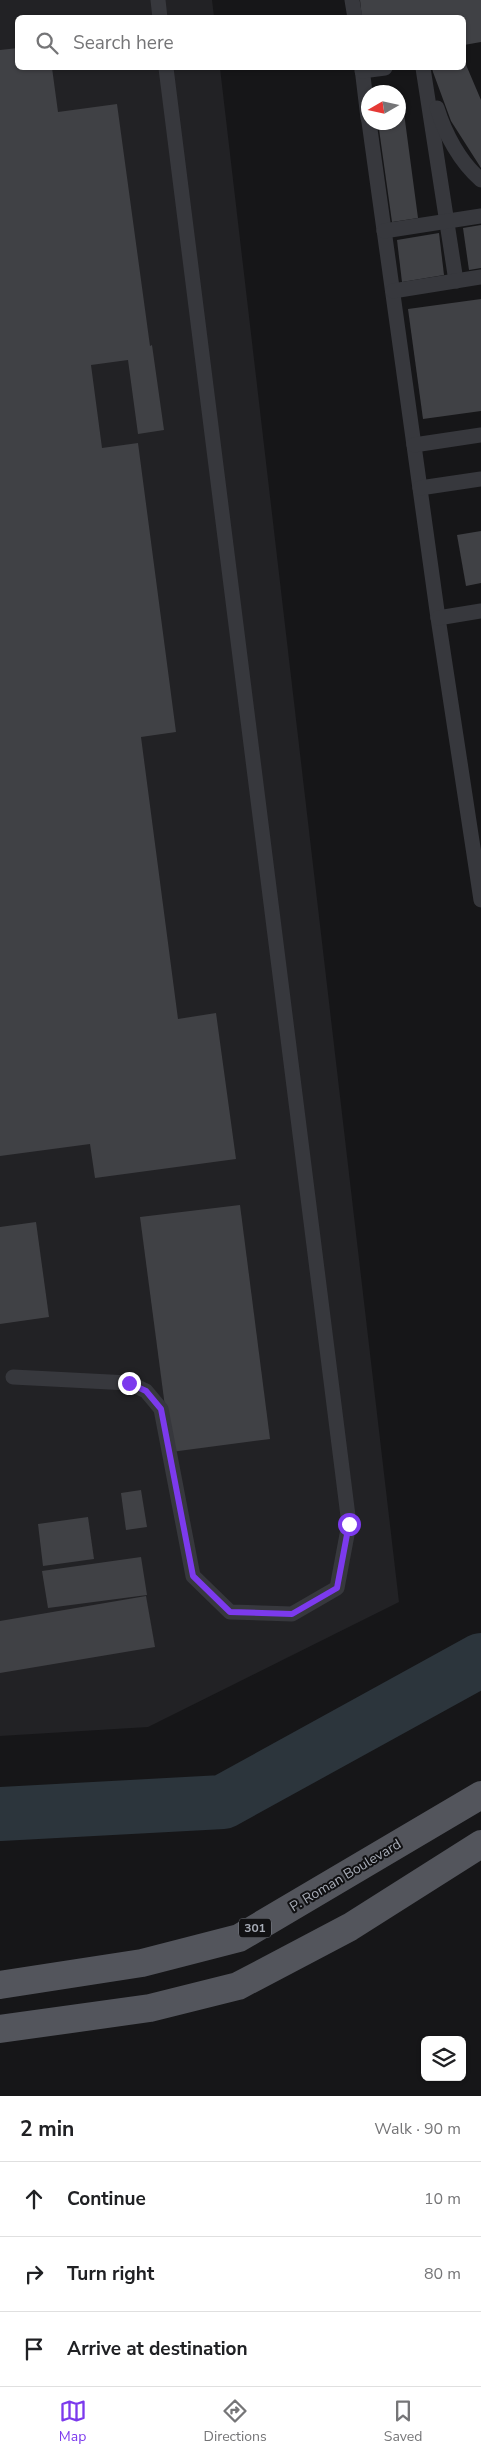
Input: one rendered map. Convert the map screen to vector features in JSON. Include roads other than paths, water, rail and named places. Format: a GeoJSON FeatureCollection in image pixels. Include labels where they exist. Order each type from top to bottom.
{"type":"FeatureCollection","features":[{"type":"Feature","properties":{"kind":"main road","name":"P. Roman Boulevard"},"geometry":{"type":"LineString","coordinates":[[0,1985],[142,1963],[239,1938],[481,1795]]}},
{"type":"Feature","properties":{"kind":"main road"},"geometry":{"type":"LineString","coordinates":[[0,2029],[150,2008],[238,1986],[350,1927],[481,1844]]}},
{"type":"Feature","properties":{"kind":"lane"},"geometry":{"type":"LineString","coordinates":[[158,0],[160,15]]}},
{"type":"Feature","properties":{"kind":"lane"},"geometry":{"type":"LineString","coordinates":[[352,0],[354,15]]}},
{"type":"Feature","properties":{"kind":"lane"},"geometry":{"type":"LineString","coordinates":[[13,1377],[129,1383],[146,1391],[161,1409],[193,1576],[230,1612],[292,1614],[337,1588],[349,1524],[166,70]]}},
{"type":"Feature","properties":{"kind":"lane"},"geometry":{"type":"LineString","coordinates":[[362,70],[364,85]]}},
{"type":"Feature","properties":{"kind":"lane"},"geometry":{"type":"LineString","coordinates":[[423,70],[456,281]]}},
{"type":"Feature","properties":{"kind":"lane"},"geometry":{"type":"LineString","coordinates":[[424,70],[443,126],[470,171],[481,180]]}},
{"type":"Feature","properties":{"kind":"lane"},"geometry":{"type":"LineString","coordinates":[[370,130],[438,618],[481,900]]}},
{"type":"Feature","properties":{"kind":"lane"},"geometry":{"type":"LineString","coordinates":[[384,231],[481,216]]}},
{"type":"Feature","properties":{"kind":"lane"},"geometry":{"type":"LineString","coordinates":[[393,291],[481,277]]}},
{"type":"Feature","properties":{"kind":"lane"},"geometry":{"type":"LineString","coordinates":[[414,445],[481,435]]}},
{"type":"Feature","properties":{"kind":"lane"},"geometry":{"type":"LineString","coordinates":[[420,488],[481,479]]}},
{"type":"Feature","properties":{"kind":"lane"},"geometry":{"type":"LineString","coordinates":[[438,618],[481,610]]}},
{"type":"Feature","properties":{"kind":"waterway"},"geometry":{"type":"LineString","coordinates":[[0,1814],[223,1802],[481,1660]]}}]}
